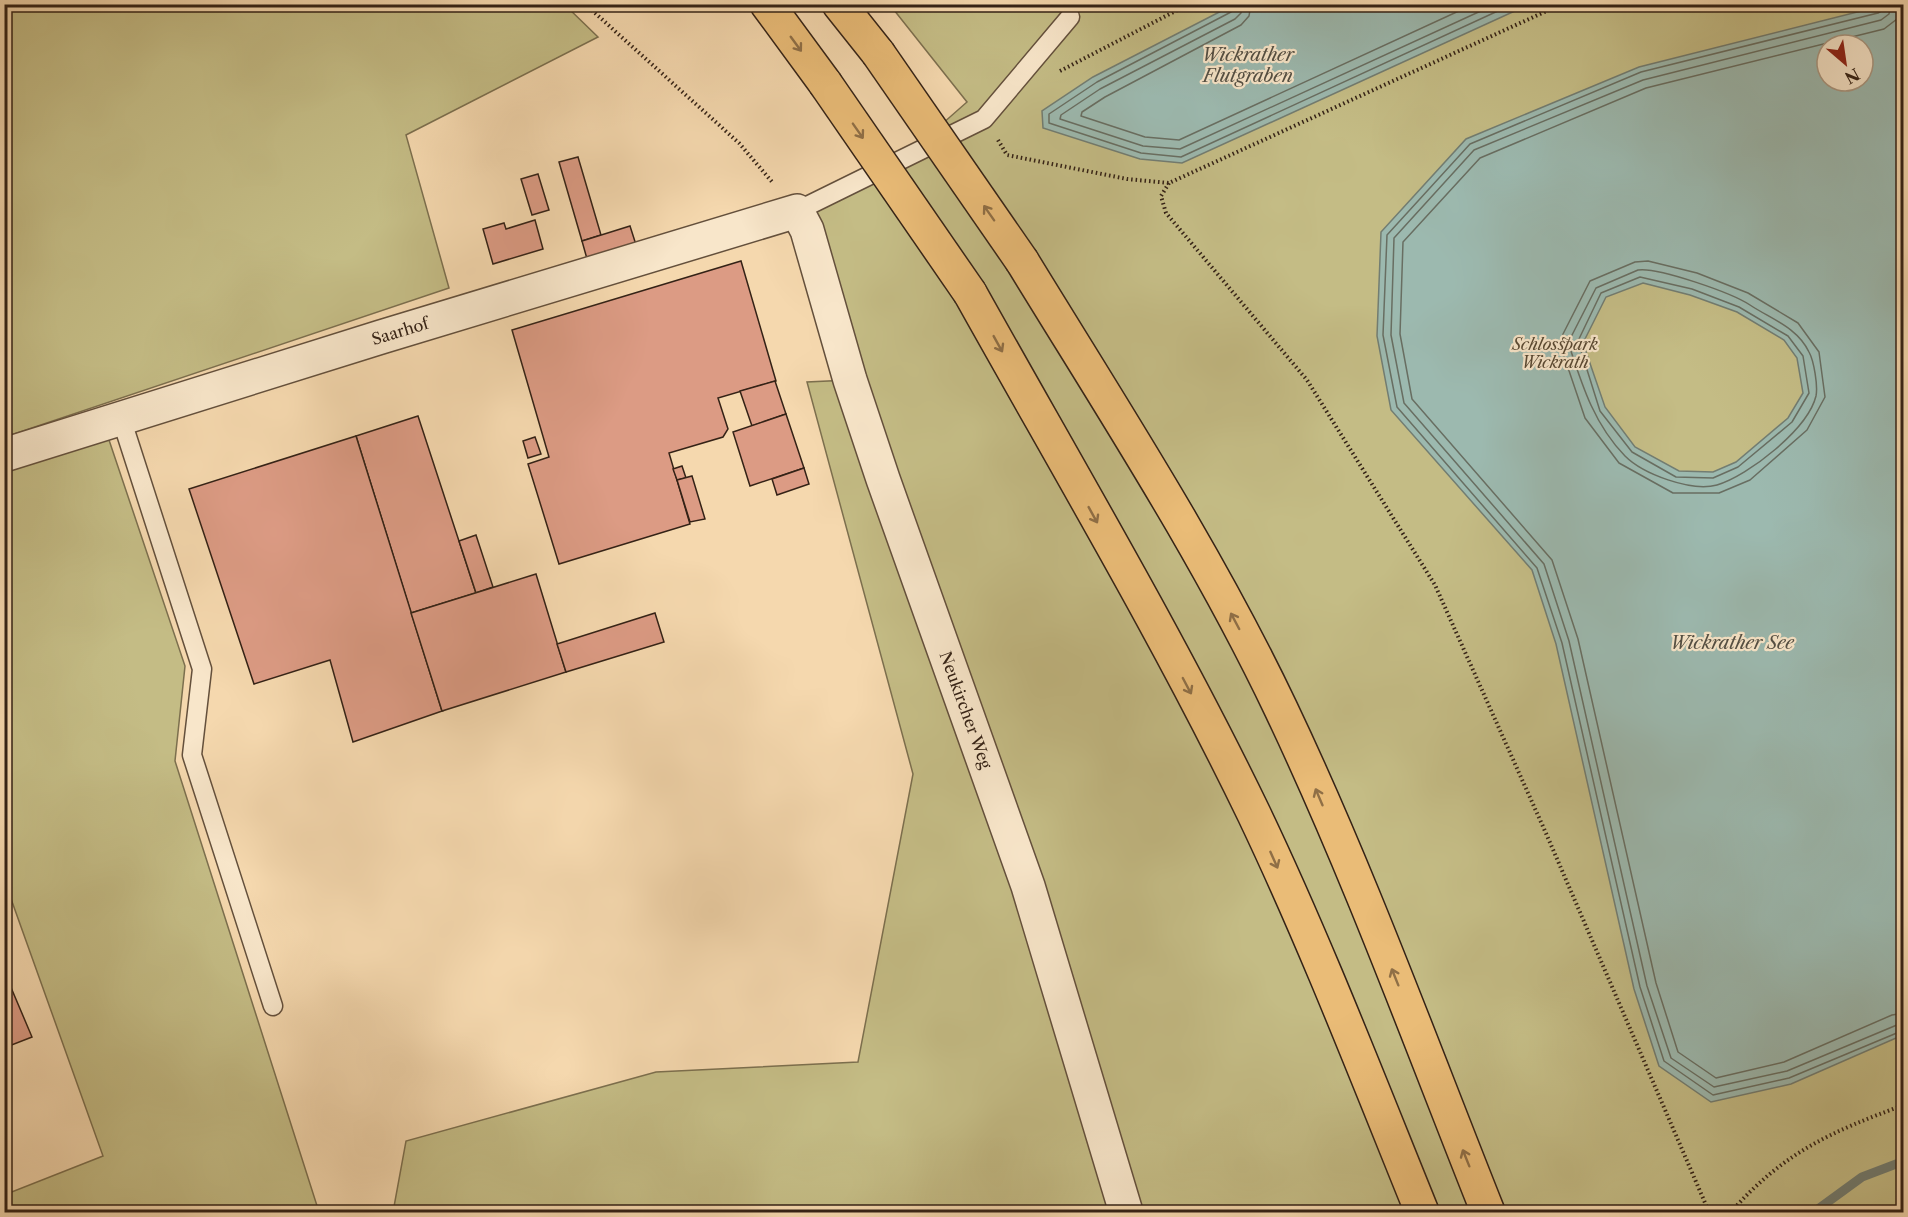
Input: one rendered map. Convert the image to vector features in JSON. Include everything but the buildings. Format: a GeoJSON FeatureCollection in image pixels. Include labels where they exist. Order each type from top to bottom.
{"type":"FeatureCollection","features":[{"type":"Feature","properties":{"kind":"highway"},"geometry":{"type":"LineString","coordinates":[[767,4],[825,83],[970,293],[1154,624],[1253,813],[1345,1022],[1422,1212]]}},
{"type":"Feature","properties":{"kind":"highway"},"geometry":{"type":"LineString","coordinates":[[838,4],[878,53],[1022,261],[1180,518],[1281,708],[1374,924],[1488,1212]]}},
{"type":"Feature","properties":{"kind":"street","name":"Saarhof"},"geometry":{"type":"LineString","coordinates":[[4,455],[797,211]]}},
{"type":"Feature","properties":{"kind":"street","name":"Neukircher Weg"},"geometry":{"type":"LineString","coordinates":[[797,211],[807,230],[850,380],[883,479],[1028,886],[1126,1212]]}},
{"type":"Feature","properties":{"kind":"lane"},"geometry":{"type":"LineString","coordinates":[[797,211],[984,119],[1070,17]]}},
{"type":"Feature","properties":{"kind":"lane"},"geometry":{"type":"LineString","coordinates":[[121,418],[202,669],[192,755],[273,1006]]}},
{"type":"Feature","properties":{"kind":"path"},"geometry":{"type":"LineString","coordinates":[[585,4],[739,143],[797,211]]}},
{"type":"Feature","properties":{"kind":"path"},"geometry":{"type":"LineString","coordinates":[[1057,73],[1189,4]]}},
{"type":"Feature","properties":{"kind":"path"},"geometry":{"type":"LineString","coordinates":[[1007,155],[1127,179],[1169,183],[1562,4]]}},
{"type":"Feature","properties":{"kind":"path"},"geometry":{"type":"LineString","coordinates":[[1169,183],[1161,196],[1166,213],[1307,380],[1435,585],[1545,831],[1709,1212]]}},
{"type":"Feature","properties":{"kind":"path"},"geometry":{"type":"LineString","coordinates":[[1731,1212],[1753,1187],[1812,1143],[1904,1105]]}},
{"type":"Feature","properties":{"kind":"path"},"geometry":{"type":"LineString","coordinates":[[1885,1212],[1904,1206]]}},
{"type":"Feature","properties":{"kind":"green space"},"geometry":{"type":"Polygon","coordinates":[[[4,5],[565,5],[598,37],[406,135],[449,288],[5,437],[4,5]]]}},
{"type":"Feature","properties":{"kind":"green space","name":"Schlosspark Wickrath"},"geometry":{"type":"Polygon","coordinates":[[[890,5],[1903,5],[1903,1212],[393,1212],[406,1141],[656,1072],[858,1062],[913,774],[807,382],[849,380],[797,211],[925,139],[967,102],[890,5]]]}},
{"type":"Feature","properties":{"kind":"green space"},"geometry":{"type":"Polygon","coordinates":[[[108,437],[185,666],[175,761],[319,1212],[5,1212],[4,1195],[103,1156],[5,882],[5,468],[108,437]]]}},
{"type":"Feature","properties":{"kind":"water","name":"Wickrather Flutgraben"},"geometry":{"type":"Polygon","coordinates":[[[1233,5],[1528,5],[1182,163],[1140,159],[1043,128],[1042,111],[1093,77],[1233,5]]]}},
{"type":"Feature","properties":{"kind":"water","name":"Wickrather See"},"geometry":{"type":"Polygon","coordinates":[[[1904,5],[1903,1035],[1791,1084],[1711,1102],[1659,1066],[1634,989],[1556,644],[1532,570],[1391,410],[1377,336],[1381,232],[1466,139],[1639,67],[1877,7],[1904,5]],[[1643,283],[1606,297],[1583,343],[1605,407],[1635,447],[1679,471],[1713,472],[1736,462],[1788,418],[1803,393],[1797,358],[1784,340],[1737,312],[1690,295],[1643,283]]]}},
{"type":"Feature","properties":{"kind":"waterway"},"geometry":{"type":"LineString","coordinates":[[1814,1212],[1862,1177],[1904,1161]]}}]}
